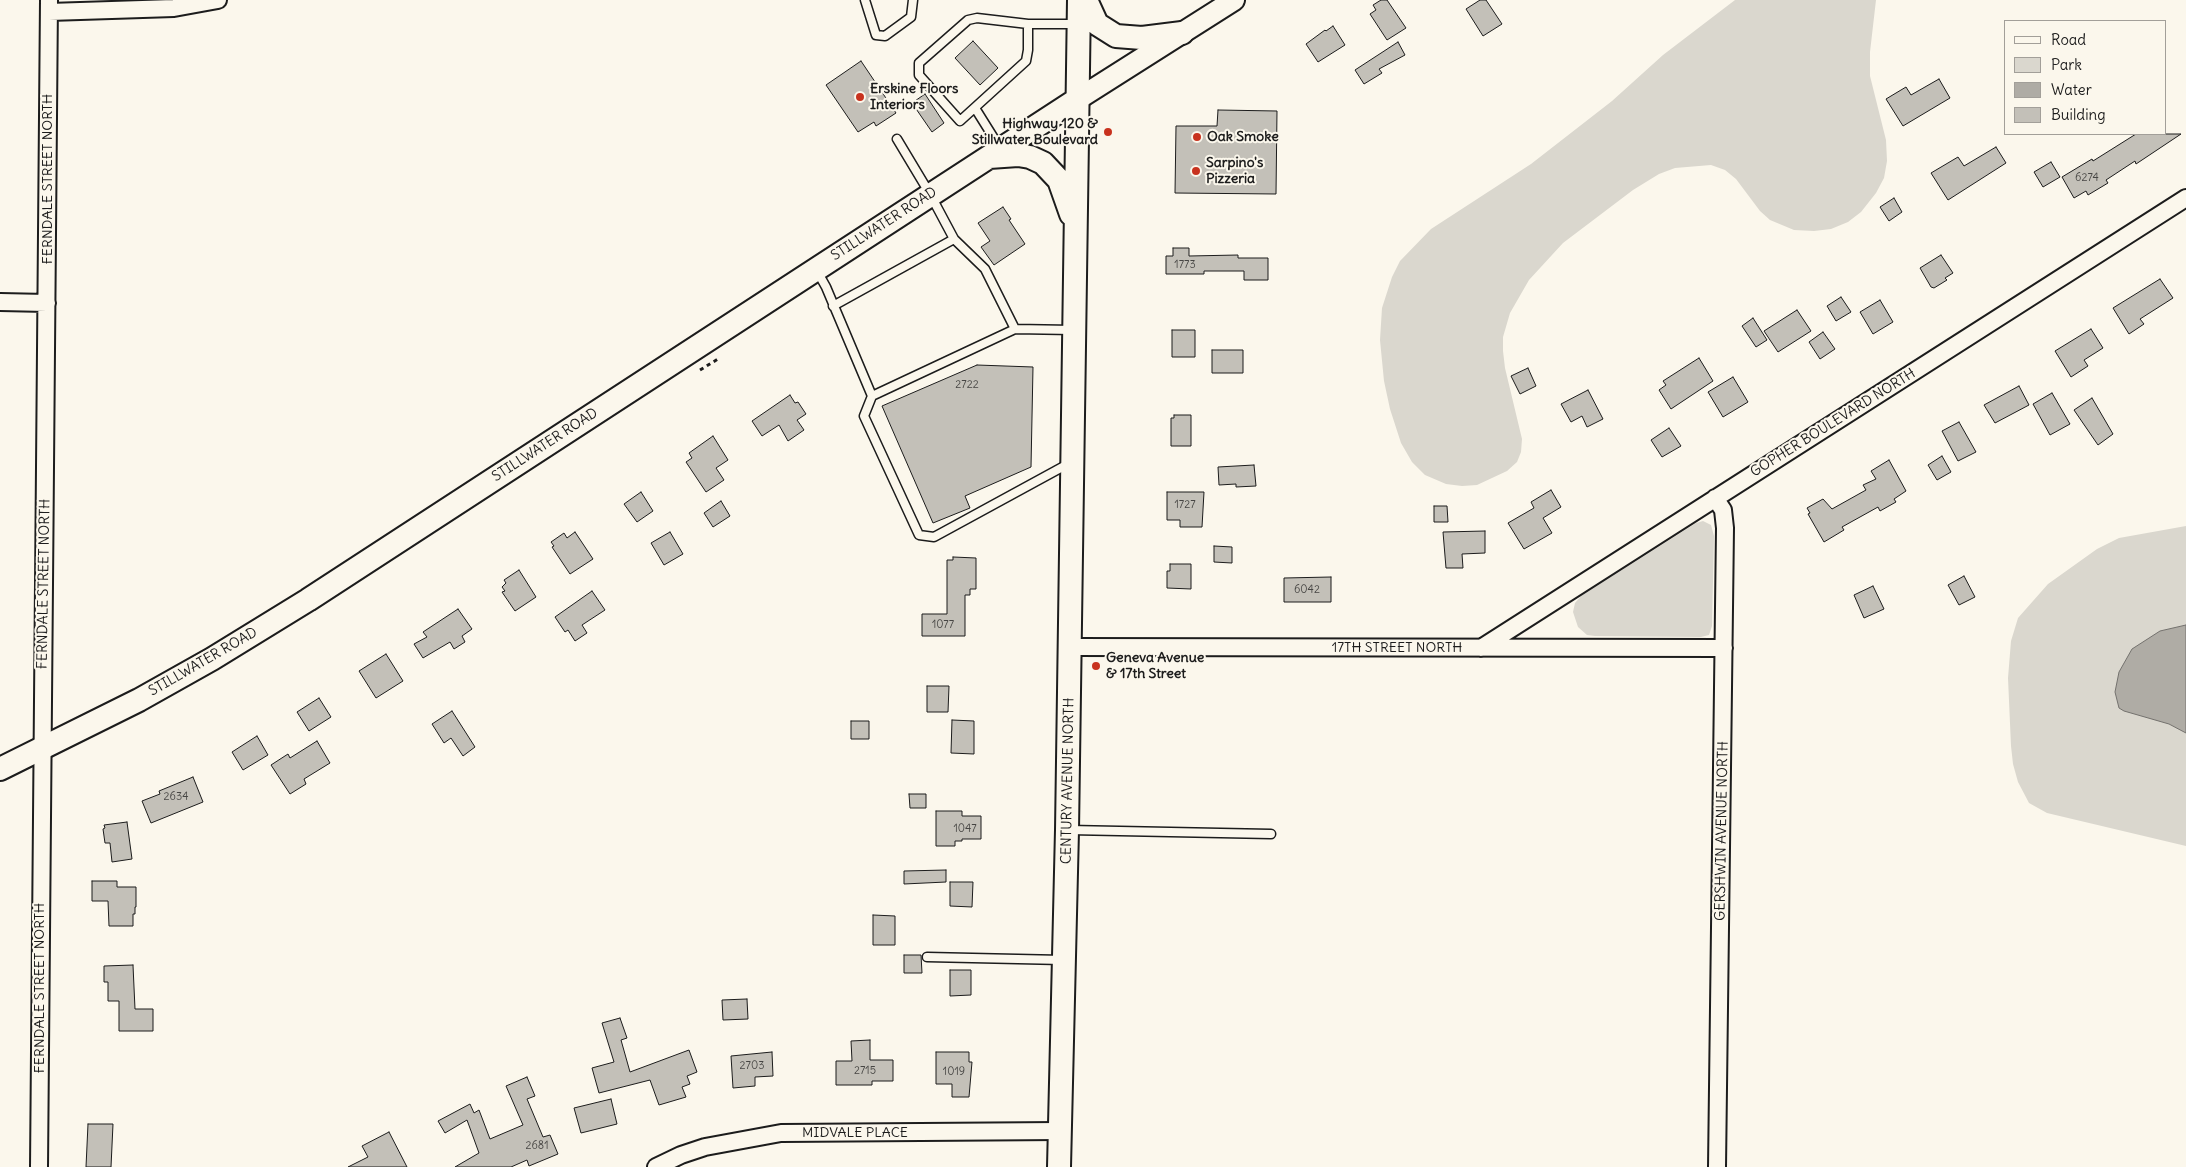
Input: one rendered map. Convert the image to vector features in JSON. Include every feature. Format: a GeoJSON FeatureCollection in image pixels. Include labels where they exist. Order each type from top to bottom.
{"type":"FeatureCollection","features":[{"type":"Feature","properties":{"kind":"main road","name":"CENTURY AVENUE NORTH"},"geometry":{"type":"LineString","coordinates":[[1059,1167],[1065,960],[1079,0]]}},
{"type":"Feature","properties":{"kind":"main road"},"geometry":{"type":"LineString","coordinates":[[1086,0],[1097,24],[1116,36],[1142,38],[1182,32]]}},
{"type":"Feature","properties":{"kind":"main road","name":"STILLWATER ROAD"},"geometry":{"type":"LineString","coordinates":[[0,769],[155,691],[308,600],[1078,99]]}},
{"type":"Feature","properties":{"kind":"main road"},"geometry":{"type":"LineString","coordinates":[[994,153],[1022,156],[1034,159],[1048,166],[1062,186],[1076,232]]}},
{"type":"Feature","properties":{"kind":"street"},"geometry":{"type":"LineString","coordinates":[[49,6],[174,8],[218,0]]}},
{"type":"Feature","properties":{"kind":"street"},"geometry":{"type":"LineString","coordinates":[[1078,99],[1234,0]]}},
{"type":"Feature","properties":{"kind":"street","name":"FERNDALE STREET NORTH"},"geometry":{"type":"LineString","coordinates":[[40,1167],[41,749],[49,6]]}},
{"type":"Feature","properties":{"kind":"street","name":"GOPHER BOULEVARD NORTH"},"geometry":{"type":"LineString","coordinates":[[1480,648],[2186,198]]}},
{"type":"Feature","properties":{"kind":"street"},"geometry":{"type":"LineString","coordinates":[[0,302],[47,303]]}},
{"type":"Feature","properties":{"kind":"street","name":"GERSHWIN AVENUE NORTH"},"geometry":{"type":"LineString","coordinates":[[1715,498],[1723,510],[1725,524],[1717,1167]]}},
{"type":"Feature","properties":{"kind":"street","name":"17TH STREET NORTH"},"geometry":{"type":"LineString","coordinates":[[1070,647],[1724,648]]}},
{"type":"Feature","properties":{"kind":"street","name":"MIDVALE PLACE"},"geometry":{"type":"LineString","coordinates":[[656,1167],[705,1146],[781,1133],[1060,1131]]}},
{"type":"Feature","properties":{"kind":"lane"},"geometry":{"type":"LineString","coordinates":[[865,0],[876,34],[884,36],[911,17],[913,0]]}},
{"type":"Feature","properties":{"kind":"lane"},"geometry":{"type":"LineString","coordinates":[[1028,24],[1026,61],[960,121],[919,75],[919,63],[968,20],[977,18],[1028,24],[1079,24]]}},
{"type":"Feature","properties":{"kind":"lane"},"geometry":{"type":"LineString","coordinates":[[975,108],[994,153]]}},
{"type":"Feature","properties":{"kind":"lane"},"geometry":{"type":"LineString","coordinates":[[897,139],[930,194],[954,240],[985,269],[1015,329]]}},
{"type":"Feature","properties":{"kind":"lane"},"geometry":{"type":"LineString","coordinates":[[833,306],[954,240]]}},
{"type":"Feature","properties":{"kind":"lane"},"geometry":{"type":"LineString","coordinates":[[816,269],[872,396]]}},
{"type":"Feature","properties":{"kind":"lane"},"geometry":{"type":"LineString","coordinates":[[1073,461],[934,537],[919,535],[864,416],[872,396],[1015,329],[1075,330]]}},
{"type":"Feature","properties":{"kind":"lane"},"geometry":{"type":"LineString","coordinates":[[1067,830],[1271,834]]}},
{"type":"Feature","properties":{"kind":"lane"},"geometry":{"type":"LineString","coordinates":[[927,957],[1065,960]]}},
{"type":"Feature","properties":{"kind":"green space"},"geometry":{"type":"Polygon","coordinates":[[[1735,0],[1876,0],[1870,52],[1870,76],[1886,140],[1887,161],[1884,178],[1876,193],[1861,212],[1848,222],[1831,229],[1814,231],[1794,230],[1770,220],[1760,211],[1736,179],[1725,170],[1711,165],[1675,168],[1659,174],[1633,190],[1563,243],[1529,280],[1510,313],[1503,337],[1503,351],[1505,368],[1522,439],[1521,452],[1517,462],[1507,471],[1477,485],[1446,484],[1425,475],[1412,462],[1401,443],[1390,409],[1384,381],[1380,340],[1382,308],[1392,277],[1400,261],[1431,229],[1531,164],[1612,101],[1663,55],[1735,0]]]}},
{"type":"Feature","properties":{"kind":"green space"},"geometry":{"type":"Polygon","coordinates":[[[1703,521],[1711,525],[1714,536],[1712,626],[1709,635],[1701,637],[1595,636],[1587,635],[1578,627],[1573,612],[1575,603],[1581,596],[1696,523],[1703,521]]]}},
{"type":"Feature","properties":{"kind":"green space"},"geometry":{"type":"Polygon","coordinates":[[[2186,526],[2186,846],[2047,813],[2029,803],[2018,782],[2013,764],[2008,678],[2011,641],[2018,618],[2048,584],[2097,549],[2119,538],[2186,526]]]}},
{"type":"Feature","properties":{"kind":"water"},"geometry":{"type":"Polygon","coordinates":[[[2186,625],[2186,733],[2169,724],[2124,711],[2119,708],[2115,692],[2119,672],[2132,649],[2160,631],[2186,625]]]}},
{"type":"Feature","properties":{"kind":"building"},"geometry":{"type":"Polygon","coordinates":[[[1381,0],[1387,0],[1406,28],[1387,40],[1370,14],[1376,10],[1373,5],[1381,0]]]}},
{"type":"Feature","properties":{"kind":"building"},"geometry":{"type":"Polygon","coordinates":[[[1480,0],[1486,0],[1502,24],[1483,36],[1466,9],[1480,0]]]}},
{"type":"Feature","properties":{"kind":"building"},"geometry":{"type":"Polygon","coordinates":[[[1333,26],[1345,45],[1318,62],[1306,44],[1333,26]]]}},
{"type":"Feature","properties":{"kind":"building"},"geometry":{"type":"Polygon","coordinates":[[[973,41],[998,68],[980,85],[955,58],[973,41]]]}},
{"type":"Feature","properties":{"kind":"building"},"geometry":{"type":"Polygon","coordinates":[[[1398,42],[1405,55],[1379,69],[1382,73],[1364,84],[1355,70],[1398,42]]]}},
{"type":"Feature","properties":{"kind":"building","name":"Erskine Floors Interiors"},"geometry":{"type":"Polygon","coordinates":[[[861,61],[896,113],[876,126],[874,122],[858,132],[826,85],[861,61]]]}},
{"type":"Feature","properties":{"kind":"building"},"geometry":{"type":"Polygon","coordinates":[[[1939,79],[1950,98],[1903,126],[1886,99],[1906,87],[1911,95],[1939,79]]]}},
{"type":"Feature","properties":{"kind":"building"},"geometry":{"type":"Polygon","coordinates":[[[925,94],[944,123],[932,132],[912,103],[925,94]]]}},
{"type":"Feature","properties":{"kind":"building"},"geometry":{"type":"Polygon","coordinates":[[[1218,110],[1277,111],[1276,194],[1175,193],[1176,126],[1217,126],[1218,110]]]}},
{"type":"Feature","properties":{"kind":"building"},"geometry":{"type":"Polygon","coordinates":[[[2181,134],[2136,164],[2135,161],[2106,180],[2108,183],[2088,195],[2086,191],[2074,198],[2062,177],[2092,159],[2093,161],[2134,135],[2181,134]]]}},
{"type":"Feature","properties":{"kind":"building"},"geometry":{"type":"Polygon","coordinates":[[[1996,147],[2006,163],[1948,200],[1931,173],[1958,157],[1964,166],[1996,147]]]}},
{"type":"Feature","properties":{"kind":"building"},"geometry":{"type":"Polygon","coordinates":[[[2051,162],[2060,177],[2043,187],[2034,172],[2051,162]]]}},
{"type":"Feature","properties":{"kind":"building"},"geometry":{"type":"Polygon","coordinates":[[[1894,198],[1902,212],[1889,221],[1880,207],[1894,198]]]}},
{"type":"Feature","properties":{"kind":"building"},"geometry":{"type":"Polygon","coordinates":[[[1003,207],[1025,244],[994,265],[981,247],[990,241],[978,223],[1003,207]]]}},
{"type":"Feature","properties":{"kind":"building"},"geometry":{"type":"Polygon","coordinates":[[[1173,248],[1189,248],[1189,256],[1238,255],[1238,258],[1268,258],[1268,280],[1244,280],[1244,271],[1204,271],[1204,274],[1166,274],[1166,256],[1173,256],[1173,248]]]}},
{"type":"Feature","properties":{"kind":"building"},"geometry":{"type":"Polygon","coordinates":[[[1941,255],[1953,273],[1945,278],[1947,280],[1934,288],[1931,287],[1920,268],[1941,255]]]}},
{"type":"Feature","properties":{"kind":"building"},"geometry":{"type":"Polygon","coordinates":[[[2160,279],[2173,298],[2140,319],[2144,324],[2129,334],[2113,308],[2160,279]]]}},
{"type":"Feature","properties":{"kind":"building"},"geometry":{"type":"Polygon","coordinates":[[[1841,297],[1851,312],[1836,321],[1827,306],[1841,297]]]}},
{"type":"Feature","properties":{"kind":"building"},"geometry":{"type":"Polygon","coordinates":[[[1880,300],[1893,322],[1873,334],[1860,312],[1880,300]]]}},
{"type":"Feature","properties":{"kind":"building"},"geometry":{"type":"Polygon","coordinates":[[[1797,310],[1811,331],[1778,352],[1764,331],[1797,310]]]}},
{"type":"Feature","properties":{"kind":"building"},"geometry":{"type":"Polygon","coordinates":[[[1753,318],[1767,340],[1756,347],[1742,326],[1753,318]]]}},
{"type":"Feature","properties":{"kind":"building"},"geometry":{"type":"Polygon","coordinates":[[[2091,329],[2103,348],[2084,360],[2088,366],[2071,377],[2055,351],[2091,329]]]}},
{"type":"Feature","properties":{"kind":"building"},"geometry":{"type":"Polygon","coordinates":[[[1172,330],[1195,330],[1195,357],[1172,357],[1172,330]]]}},
{"type":"Feature","properties":{"kind":"building"},"geometry":{"type":"Polygon","coordinates":[[[1823,332],[1835,349],[1820,359],[1809,342],[1823,332]]]}},
{"type":"Feature","properties":{"kind":"building"},"geometry":{"type":"Polygon","coordinates":[[[1212,350],[1243,350],[1243,373],[1212,373],[1212,350]]]}},
{"type":"Feature","properties":{"kind":"building"},"geometry":{"type":"Polygon","coordinates":[[[1699,358],[1713,381],[1671,409],[1659,390],[1666,385],[1663,381],[1699,358]]]}},
{"type":"Feature","properties":{"kind":"building"},"geometry":{"type":"Polygon","coordinates":[[[977,365],[1033,367],[1031,467],[965,496],[970,508],[933,523],[882,406],[977,365]]]}},
{"type":"Feature","properties":{"kind":"building"},"geometry":{"type":"Polygon","coordinates":[[[1528,368],[1536,386],[1520,394],[1511,376],[1528,368]]]}},
{"type":"Feature","properties":{"kind":"building"},"geometry":{"type":"Polygon","coordinates":[[[1733,377],[1748,402],[1723,417],[1708,392],[1733,377]]]}},
{"type":"Feature","properties":{"kind":"building"},"geometry":{"type":"Polygon","coordinates":[[[2019,386],[2029,405],[1995,423],[1984,405],[2019,386]]]}},
{"type":"Feature","properties":{"kind":"building"},"geometry":{"type":"Polygon","coordinates":[[[1588,390],[1603,419],[1587,427],[1582,416],[1571,422],[1561,404],[1588,390]]]}},
{"type":"Feature","properties":{"kind":"building"},"geometry":{"type":"Polygon","coordinates":[[[2052,393],[2070,424],[2050,435],[2033,404],[2052,393]]]}},
{"type":"Feature","properties":{"kind":"building"},"geometry":{"type":"Polygon","coordinates":[[[790,395],[795,403],[798,402],[806,414],[797,420],[804,430],[788,441],[779,425],[762,436],[752,421],[790,395]]]}},
{"type":"Feature","properties":{"kind":"building"},"geometry":{"type":"Polygon","coordinates":[[[2092,398],[2113,434],[2098,445],[2074,410],[2092,398]]]}},
{"type":"Feature","properties":{"kind":"building"},"geometry":{"type":"Polygon","coordinates":[[[1174,415],[1191,415],[1191,446],[1171,446],[1171,418],[1174,418],[1174,415]]]}},
{"type":"Feature","properties":{"kind":"building"},"geometry":{"type":"Polygon","coordinates":[[[1959,422],[1976,452],[1958,461],[1942,431],[1959,422]]]}},
{"type":"Feature","properties":{"kind":"building"},"geometry":{"type":"Polygon","coordinates":[[[1669,428],[1681,446],[1662,457],[1651,440],[1669,428]]]}},
{"type":"Feature","properties":{"kind":"building"},"geometry":{"type":"Polygon","coordinates":[[[713,436],[728,460],[716,468],[724,480],[706,492],[686,462],[692,458],[689,453],[713,436]]]}},
{"type":"Feature","properties":{"kind":"building"},"geometry":{"type":"Polygon","coordinates":[[[1942,456],[1951,472],[1937,480],[1928,465],[1942,456]]]}},
{"type":"Feature","properties":{"kind":"building"},"geometry":{"type":"Polygon","coordinates":[[[1889,460],[1906,491],[1894,499],[1896,502],[1880,511],[1878,507],[1842,527],[1844,530],[1824,542],[1808,514],[1810,513],[1807,508],[1823,499],[1832,509],[1866,490],[1863,485],[1876,479],[1871,471],[1889,460]]]}},
{"type":"Feature","properties":{"kind":"building"},"geometry":{"type":"Polygon","coordinates":[[[1254,465],[1256,486],[1236,487],[1236,484],[1219,485],[1218,467],[1254,465]]]}},
{"type":"Feature","properties":{"kind":"building"},"geometry":{"type":"Polygon","coordinates":[[[1551,490],[1561,507],[1543,518],[1552,533],[1524,549],[1508,523],[1534,508],[1531,502],[1551,490]]]}},
{"type":"Feature","properties":{"kind":"building"},"geometry":{"type":"Polygon","coordinates":[[[641,492],[653,511],[637,522],[624,504],[641,492]]]}},
{"type":"Feature","properties":{"kind":"building"},"geometry":{"type":"Polygon","coordinates":[[[1167,492],[1204,492],[1202,527],[1180,527],[1180,520],[1167,520],[1167,492]]]}},
{"type":"Feature","properties":{"kind":"building"},"geometry":{"type":"Polygon","coordinates":[[[721,501],[730,516],[713,527],[704,513],[721,501]]]}},
{"type":"Feature","properties":{"kind":"building"},"geometry":{"type":"Polygon","coordinates":[[[1434,506],[1447,506],[1448,522],[1434,522],[1434,506]]]}},
{"type":"Feature","properties":{"kind":"building"},"geometry":{"type":"Polygon","coordinates":[[[1485,531],[1485,553],[1462,554],[1463,568],[1446,568],[1443,532],[1485,531]]]}},
{"type":"Feature","properties":{"kind":"building"},"geometry":{"type":"Polygon","coordinates":[[[575,532],[593,559],[570,574],[552,547],[554,546],[551,542],[564,533],[567,538],[575,532]]]}},
{"type":"Feature","properties":{"kind":"building"},"geometry":{"type":"Polygon","coordinates":[[[670,532],[683,554],[664,565],[651,543],[670,532]]]}},
{"type":"Feature","properties":{"kind":"building"},"geometry":{"type":"Polygon","coordinates":[[[1214,546],[1232,547],[1232,563],[1214,562],[1214,546]]]}},
{"type":"Feature","properties":{"kind":"building"},"geometry":{"type":"Polygon","coordinates":[[[953,557],[976,558],[976,589],[970,589],[970,595],[965,595],[965,636],[922,636],[922,614],[947,614],[947,560],[953,560],[953,557]]]}},
{"type":"Feature","properties":{"kind":"building"},"geometry":{"type":"Polygon","coordinates":[[[1170,564],[1191,564],[1191,589],[1167,588],[1167,571],[1170,571],[1170,564]]]}},
{"type":"Feature","properties":{"kind":"building"},"geometry":{"type":"Polygon","coordinates":[[[519,570],[536,597],[515,611],[502,592],[505,591],[502,587],[506,583],[504,580],[519,570]]]}},
{"type":"Feature","properties":{"kind":"building"},"geometry":{"type":"Polygon","coordinates":[[[1964,576],[1975,597],[1959,605],[1948,585],[1964,576]]]}},
{"type":"Feature","properties":{"kind":"building"},"geometry":{"type":"Polygon","coordinates":[[[1331,577],[1331,602],[1284,602],[1284,578],[1331,577]]]}},
{"type":"Feature","properties":{"kind":"building"},"geometry":{"type":"Polygon","coordinates":[[[1873,586],[1884,609],[1864,618],[1854,595],[1873,586]]]}},
{"type":"Feature","properties":{"kind":"building"},"geometry":{"type":"Polygon","coordinates":[[[592,591],[605,610],[582,625],[587,633],[575,641],[568,630],[565,632],[555,617],[592,591]]]}},
{"type":"Feature","properties":{"kind":"building"},"geometry":{"type":"Polygon","coordinates":[[[458,609],[472,629],[462,636],[465,642],[454,649],[450,642],[423,658],[414,644],[427,637],[423,632],[458,609]]]}},
{"type":"Feature","properties":{"kind":"building"},"geometry":{"type":"Polygon","coordinates":[[[386,654],[403,681],[376,698],[359,671],[386,654]]]}},
{"type":"Feature","properties":{"kind":"building"},"geometry":{"type":"Polygon","coordinates":[[[927,686],[949,686],[948,712],[927,712],[927,686]]]}},
{"type":"Feature","properties":{"kind":"building"},"geometry":{"type":"Polygon","coordinates":[[[319,698],[331,717],[309,731],[297,712],[319,698]]]}},
{"type":"Feature","properties":{"kind":"building"},"geometry":{"type":"Polygon","coordinates":[[[452,711],[475,747],[463,756],[451,738],[444,743],[432,724],[452,711]]]}},
{"type":"Feature","properties":{"kind":"building"},"geometry":{"type":"Polygon","coordinates":[[[952,720],[974,721],[974,754],[951,753],[952,720]]]}},
{"type":"Feature","properties":{"kind":"building"},"geometry":{"type":"Polygon","coordinates":[[[851,721],[869,721],[869,739],[851,739],[851,721]]]}},
{"type":"Feature","properties":{"kind":"building"},"geometry":{"type":"Polygon","coordinates":[[[257,736],[268,755],[243,770],[232,752],[257,736]]]}},
{"type":"Feature","properties":{"kind":"building"},"geometry":{"type":"Polygon","coordinates":[[[317,741],[330,763],[304,779],[306,784],[290,794],[271,765],[288,754],[290,758],[317,741]]]}},
{"type":"Feature","properties":{"kind":"building"},"geometry":{"type":"Polygon","coordinates":[[[193,777],[203,802],[151,823],[142,801],[160,794],[159,791],[193,777]]]}},
{"type":"Feature","properties":{"kind":"building"},"geometry":{"type":"Polygon","coordinates":[[[909,794],[926,794],[926,808],[910,808],[909,794]]]}},
{"type":"Feature","properties":{"kind":"building"},"geometry":{"type":"Polygon","coordinates":[[[936,811],[962,811],[962,816],[981,816],[981,839],[962,839],[962,841],[955,841],[955,846],[936,846],[936,811]]]}},
{"type":"Feature","properties":{"kind":"building"},"geometry":{"type":"Polygon","coordinates":[[[127,822],[132,859],[112,862],[110,843],[105,843],[104,825],[127,822]]]}},
{"type":"Feature","properties":{"kind":"building"},"geometry":{"type":"Polygon","coordinates":[[[946,870],[946,882],[904,884],[904,871],[946,870]]]}},
{"type":"Feature","properties":{"kind":"building"},"geometry":{"type":"Polygon","coordinates":[[[92,881],[117,881],[117,887],[136,887],[136,907],[135,914],[133,914],[133,926],[109,926],[108,901],[92,901],[92,881]]]}},
{"type":"Feature","properties":{"kind":"building"},"geometry":{"type":"Polygon","coordinates":[[[950,882],[973,882],[972,907],[950,906],[950,882]]]}},
{"type":"Feature","properties":{"kind":"building"},"geometry":{"type":"Polygon","coordinates":[[[873,915],[895,916],[895,945],[873,945],[873,915]]]}},
{"type":"Feature","properties":{"kind":"building"},"geometry":{"type":"Polygon","coordinates":[[[904,955],[921,955],[922,973],[904,973],[904,955]]]}},
{"type":"Feature","properties":{"kind":"building"},"geometry":{"type":"Polygon","coordinates":[[[133,965],[135,1009],[153,1009],[153,1031],[119,1031],[119,1001],[108,1001],[108,982],[104,982],[104,966],[133,965]]]}},
{"type":"Feature","properties":{"kind":"building"},"geometry":{"type":"Polygon","coordinates":[[[950,970],[971,970],[971,995],[950,996],[950,970]]]}},
{"type":"Feature","properties":{"kind":"building"},"geometry":{"type":"Polygon","coordinates":[[[747,999],[748,1019],[723,1020],[722,1000],[747,999]]]}},
{"type":"Feature","properties":{"kind":"building"},"geometry":{"type":"Polygon","coordinates":[[[620,1018],[627,1038],[621,1040],[630,1072],[689,1050],[697,1072],[687,1076],[690,1084],[682,1087],[686,1097],[659,1105],[650,1080],[599,1093],[592,1068],[614,1062],[602,1023],[620,1018]]]}},
{"type":"Feature","properties":{"kind":"building"},"geometry":{"type":"Polygon","coordinates":[[[870,1040],[870,1060],[893,1060],[893,1081],[872,1081],[872,1085],[836,1085],[836,1061],[852,1061],[851,1041],[870,1040]]]}},
{"type":"Feature","properties":{"kind":"building"},"geometry":{"type":"Polygon","coordinates":[[[772,1052],[773,1076],[755,1077],[755,1086],[733,1088],[731,1056],[772,1052]]]}},
{"type":"Feature","properties":{"kind":"building"},"geometry":{"type":"Polygon","coordinates":[[[936,1052],[969,1052],[969,1062],[972,1062],[969,1097],[952,1097],[952,1084],[936,1084],[936,1052]]]}},
{"type":"Feature","properties":{"kind":"building"},"geometry":{"type":"Polygon","coordinates":[[[527,1077],[535,1096],[527,1099],[543,1137],[550,1135],[558,1154],[529,1166],[527,1160],[511,1167],[455,1167],[479,1153],[467,1120],[445,1133],[438,1121],[470,1104],[474,1113],[479,1110],[490,1139],[523,1125],[506,1086],[527,1077]]]}},
{"type":"Feature","properties":{"kind":"building"},"geometry":{"type":"Polygon","coordinates":[[[611,1099],[617,1124],[581,1133],[574,1108],[611,1099]]]}},
{"type":"Feature","properties":{"kind":"building"},"geometry":{"type":"Polygon","coordinates":[[[88,1124],[113,1124],[111,1167],[86,1167],[88,1124]]]}},
{"type":"Feature","properties":{"kind":"building"},"geometry":{"type":"Polygon","coordinates":[[[389,1132],[407,1167],[348,1167],[368,1157],[362,1146],[389,1132]]]}},
{"type":"Feature","properties":{"kind":"place","name":"Erskine Floors Interiors"},"geometry":{"type":"Point","coordinates":[860,97]}},
{"type":"Feature","properties":{"kind":"place","name":"Highway 120 & Stillwater Boulevard"},"geometry":{"type":"Point","coordinates":[1108,132]}},
{"type":"Feature","properties":{"kind":"place","name":"Oak Smoke"},"geometry":{"type":"Point","coordinates":[1197,137]}},
{"type":"Feature","properties":{"kind":"place","name":"Sarpino's Pizzeria"},"geometry":{"type":"Point","coordinates":[1196,171]}},
{"type":"Feature","properties":{"kind":"place","name":"Geneva Avenue & 17th Street"},"geometry":{"type":"Point","coordinates":[1096,666]}}]}
